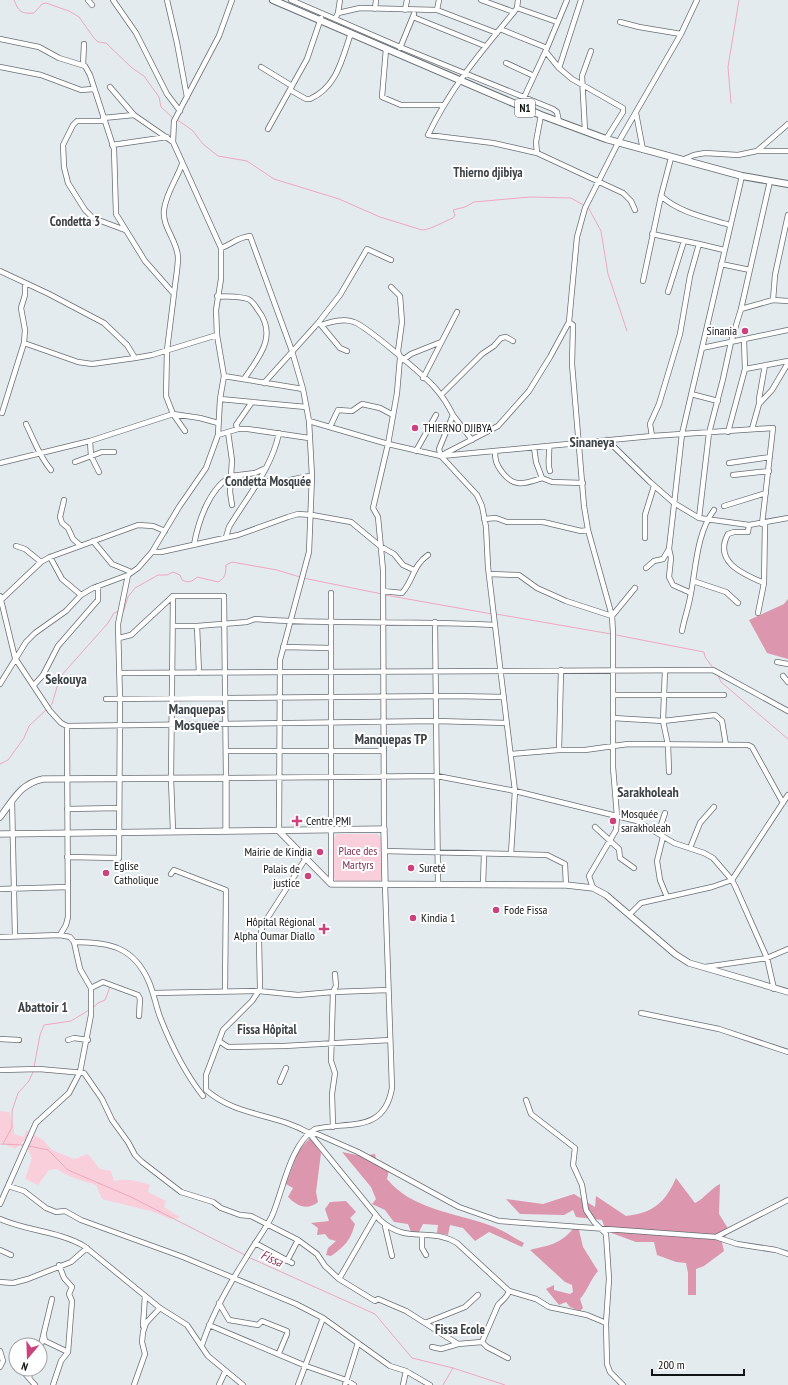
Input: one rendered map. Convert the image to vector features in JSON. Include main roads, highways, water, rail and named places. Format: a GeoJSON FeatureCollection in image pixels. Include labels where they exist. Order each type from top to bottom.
{"type":"FeatureCollection","features":[{"type":"Feature","properties":{"kind":"highway","name":"N1"},"geometry":{"type":"LineString","coordinates":[[273,0],[322,17],[351,33],[386,49],[558,122],[606,140],[742,176],[788,184]]}},
{"type":"Feature","properties":{"kind":"main road"},"geometry":{"type":"LineString","coordinates":[[0,817],[24,786],[32,782],[43,780],[226,778],[226,831]]}},
{"type":"Feature","properties":{"kind":"main road"},"geometry":{"type":"LineString","coordinates":[[0,834],[384,829],[385,885]]}},
{"type":"Feature","properties":{"kind":"main road"},"geometry":{"type":"LineString","coordinates":[[279,831],[331,884],[566,885],[593,888],[606,895],[675,954],[689,963],[701,968],[774,989],[787,991]]}},
{"type":"Feature","properties":{"kind":"waterway"},"geometry":{"type":"LineString","coordinates":[[14,0],[19,10],[26,13],[34,13],[42,4],[46,3],[69,11],[79,17],[98,42],[106,43],[132,68],[144,76],[159,97],[161,107],[173,118]]}},
{"type":"Feature","properties":{"kind":"waterway"},"geometry":{"type":"LineString","coordinates":[[731,103],[728,67],[739,0]]}},
{"type":"Feature","properties":{"kind":"waterway"},"geometry":{"type":"LineString","coordinates":[[176,119],[192,130],[203,144],[218,156],[247,161],[274,179],[339,199],[380,217],[422,230],[453,218],[455,215],[453,210],[465,207],[474,202],[530,197],[571,198],[585,206]]}},
{"type":"Feature","properties":{"kind":"waterway"},"geometry":{"type":"LineString","coordinates":[[588,207],[601,231],[608,274],[627,331]]}},
{"type":"Feature","properties":{"kind":"waterway"},"geometry":{"type":"LineString","coordinates":[[124,610],[128,597],[135,588],[158,575],[167,575],[173,572],[180,575],[182,580],[186,582],[192,581],[197,577],[218,582],[225,575],[226,565],[232,562],[277,570],[300,577]]}},
{"type":"Feature","properties":{"kind":"waterway"},"geometry":{"type":"LineString","coordinates":[[303,578],[382,594]]}},
{"type":"Feature","properties":{"kind":"waterway"},"geometry":{"type":"LineString","coordinates":[[385,595],[492,614]]}},
{"type":"Feature","properties":{"kind":"waterway"},"geometry":{"type":"LineString","coordinates":[[50,706],[52,704],[60,677],[108,623],[114,613],[119,611]]}},
{"type":"Feature","properties":{"kind":"waterway"},"geometry":{"type":"LineString","coordinates":[[496,614],[611,634]]}},
{"type":"Feature","properties":{"kind":"waterway"},"geometry":{"type":"LineString","coordinates":[[616,635],[704,652],[705,657],[714,669]]}},
{"type":"Feature","properties":{"kind":"waterway"},"geometry":{"type":"LineString","coordinates":[[718,675],[721,682],[788,739]]}},
{"type":"Feature","properties":{"kind":"waterway"},"geometry":{"type":"LineString","coordinates":[[0,764],[8,760],[24,738],[29,726],[46,710]]}},
{"type":"Feature","properties":{"kind":"waterway"},"geometry":{"type":"LineString","coordinates":[[93,1008],[98,1003],[105,1000],[110,987]]}},
{"type":"Feature","properties":{"kind":"waterway"},"geometry":{"type":"LineString","coordinates":[[34,1067],[40,1035],[44,1025],[71,1021],[89,1010]]}},
{"type":"Feature","properties":{"kind":"waterway"},"geometry":{"type":"LineString","coordinates":[[3,1144],[12,1127],[12,1111],[18,1093],[29,1081],[33,1072]]}},
{"type":"Feature","properties":{"kind":"waterway","name":"Fissa"},"geometry":{"type":"LineString","coordinates":[[0,1144],[23,1145]]}},
{"type":"Feature","properties":{"kind":"waterway","name":"Fissa"},"geometry":{"type":"LineString","coordinates":[[29,1146],[48,1150],[68,1170],[131,1197],[245,1255]]}},
{"type":"Feature","properties":{"kind":"waterway","name":"Fissa"},"geometry":{"type":"LineString","coordinates":[[248,1257],[375,1314],[412,1358],[453,1368],[505,1385]]}},
{"type":"Feature","properties":{"kind":"waterway"},"geometry":{"type":"LineString","coordinates":[[443,1385],[453,1368]]}},
{"type":"Feature","properties":{"kind":"place","name":"Sinania"},"geometry":{"type":"Point","coordinates":[745,331]}},
{"type":"Feature","properties":{"kind":"place","name":"THIERNO DJIBYA"},"geometry":{"type":"Point","coordinates":[415,428]}},
{"type":"Feature","properties":{"kind":"place","name":"Centre PMI"},"geometry":{"type":"Point","coordinates":[297,821]}},
{"type":"Feature","properties":{"kind":"place","name":"Mosquée sarakholeah"},"geometry":{"type":"Point","coordinates":[613,821]}},
{"type":"Feature","properties":{"kind":"place","name":"Mairie de Kindia"},"geometry":{"type":"Point","coordinates":[320,852]}},
{"type":"Feature","properties":{"kind":"place","name":"Sureté"},"geometry":{"type":"Point","coordinates":[411,868]}},
{"type":"Feature","properties":{"kind":"place","name":"Eglise Catholique"},"geometry":{"type":"Point","coordinates":[106,873]}},
{"type":"Feature","properties":{"kind":"place","name":"Palais de justice"},"geometry":{"type":"Point","coordinates":[308,876]}},
{"type":"Feature","properties":{"kind":"place","name":"Fode Fissa"},"geometry":{"type":"Point","coordinates":[496,910]}},
{"type":"Feature","properties":{"kind":"place","name":"Kindia 1"},"geometry":{"type":"Point","coordinates":[413,918]}},
{"type":"Feature","properties":{"kind":"place","name":"Hôpital Régional Alpha Oumar Diallo"},"geometry":{"type":"Point","coordinates":[324,929]}},
{"type":"Feature","properties":{"kind":"district","name":"Thierno djibiya"},"geometry":{"type":"Point","coordinates":[488,172]}},
{"type":"Feature","properties":{"kind":"district","name":"Сondetta 3"},"geometry":{"type":"Point","coordinates":[75,221]}},
{"type":"Feature","properties":{"kind":"district","name":"Sinaneya"},"geometry":{"type":"Point","coordinates":[592,442]}},
{"type":"Feature","properties":{"kind":"district","name":"Сondetta Mosquée"},"geometry":{"type":"Point","coordinates":[268,481]}},
{"type":"Feature","properties":{"kind":"district","name":"Sekouya"},"geometry":{"type":"Point","coordinates":[66,679]}},
{"type":"Feature","properties":{"kind":"district","name":"Manquepas Mosquee"},"geometry":{"type":"Point","coordinates":[197,718]}},
{"type":"Feature","properties":{"kind":"district","name":"Manquepas TP"},"geometry":{"type":"Point","coordinates":[391,739]}},
{"type":"Feature","properties":{"kind":"district","name":"Sarakholeah"},"geometry":{"type":"Point","coordinates":[648,792]}},
{"type":"Feature","properties":{"kind":"district","name":"Abattoir 1"},"geometry":{"type":"Point","coordinates":[43,1007]}},
{"type":"Feature","properties":{"kind":"district","name":"Fissa Hôpital"},"geometry":{"type":"Point","coordinates":[267,1029]}},
{"type":"Feature","properties":{"kind":"district","name":"Fissa Ecole"},"geometry":{"type":"Point","coordinates":[460,1329]}},
{"type":"Feature","properties":{"kind":"park label","name":"Place des Martyrs"},"geometry":{"type":"Point","coordinates":[358,858]}}]}
